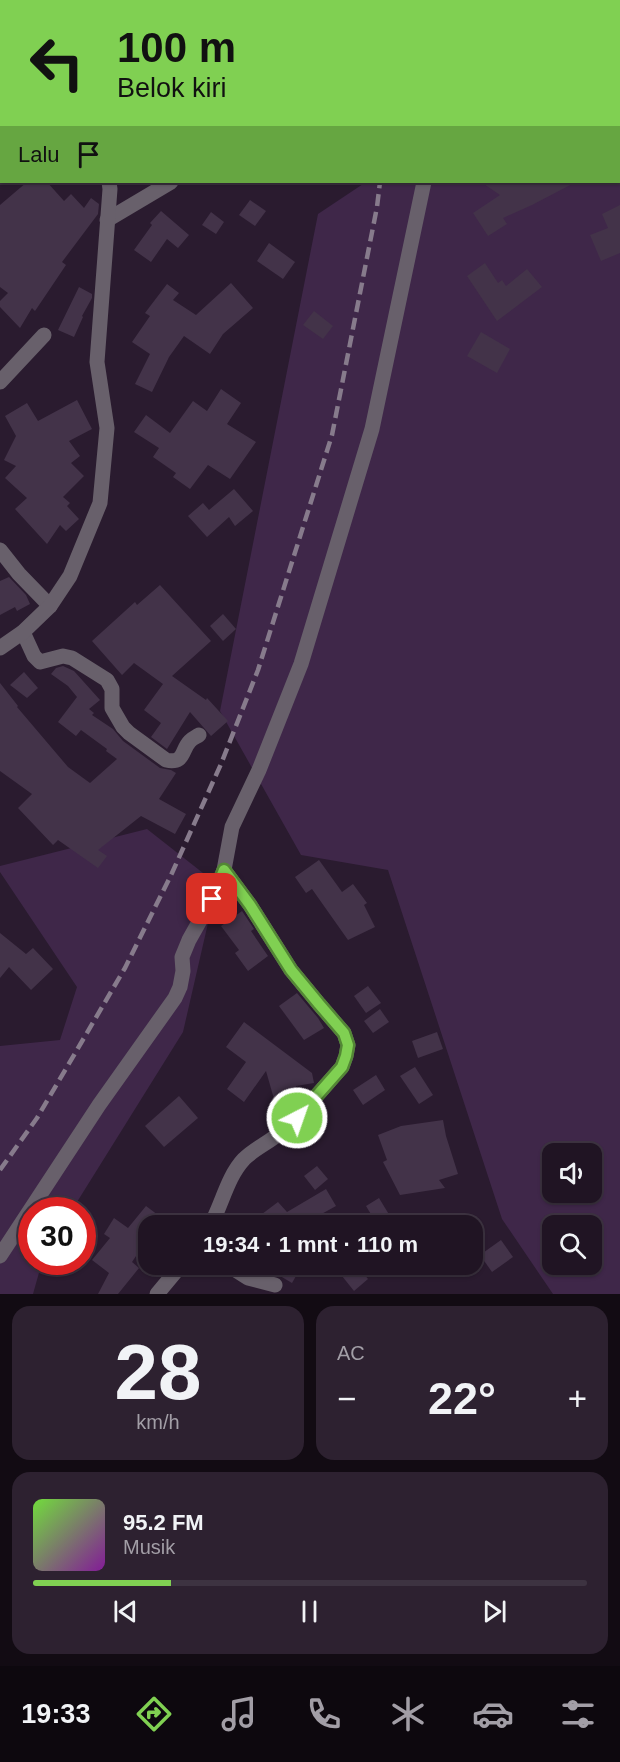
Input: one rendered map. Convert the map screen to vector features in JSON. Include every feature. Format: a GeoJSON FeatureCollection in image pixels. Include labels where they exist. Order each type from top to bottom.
{"type":"FeatureCollection","features":[{"type":"Feature","properties":{"kind":"street"},"geometry":{"type":"LineString","coordinates":[[0,648],[24,632],[50,606],[70,576],[100,502],[107,428],[97,362],[109,183]]}},
{"type":"Feature","properties":{"kind":"street"},"geometry":{"type":"LineString","coordinates":[[107,220],[169,183]]}},
{"type":"Feature","properties":{"kind":"street"},"geometry":{"type":"LineString","coordinates":[[0,1256],[99,1105],[175,998],[180,987],[183,971],[182,957],[212,899],[224,870],[232,827],[259,770],[301,664],[372,429],[424,183]]}},
{"type":"Feature","properties":{"kind":"street"},"geometry":{"type":"LineString","coordinates":[[0,382],[44,336]]}},
{"type":"Feature","properties":{"kind":"street"},"geometry":{"type":"LineString","coordinates":[[0,550],[19,574],[50,606]]}},
{"type":"Feature","properties":{"kind":"street"},"geometry":{"type":"LineString","coordinates":[[24,632],[34,656],[40,662],[63,656],[72,658],[107,680],[112,689],[112,708],[123,727],[129,734],[166,760],[179,759],[190,741],[199,735]]}},
{"type":"Feature","properties":{"kind":"street"},"geometry":{"type":"LineString","coordinates":[[216,1215],[231,1179],[243,1160],[297,1118],[342,1067],[348,1045],[344,1033],[291,970],[250,905],[224,870]]}},
{"type":"Feature","properties":{"kind":"street"},"geometry":{"type":"LineString","coordinates":[[157,1294],[173,1275]]}},
{"type":"Feature","properties":{"kind":"street"},"geometry":{"type":"LineString","coordinates":[[243,1275],[275,1285]]}},
{"type":"Feature","properties":{"kind":"shaded area"},"geometry":{"type":"Polygon","coordinates":[[[364,183],[620,183],[620,1294],[553,1294],[502,1219],[388,870],[301,855],[220,711],[318,214],[364,183]]]}},
{"type":"Feature","properties":{"kind":"shaded area"},"geometry":{"type":"Polygon","coordinates":[[[147,829],[217,884],[183,1032],[80,1197],[18,1197],[18,1275],[38,1275],[33,1294],[0,1294],[0,1046],[60,1040],[77,987],[0,872],[0,866],[147,829]]]}},
{"type":"Feature","properties":{"kind":"building"},"geometry":{"type":"Polygon","coordinates":[[[26,183],[48,183],[64,201],[71,194],[84,208],[91,198],[99,204],[98,214],[62,262],[66,265],[35,311],[32,308],[20,328],[0,307],[0,301],[8,293],[0,287],[0,205],[26,183]]]}},
{"type":"Feature","properties":{"kind":"building"},"geometry":{"type":"Polygon","coordinates":[[[482,183],[574,183],[503,218],[507,224],[488,236],[473,213],[500,195],[482,183]]]}},
{"type":"Feature","properties":{"kind":"building"},"geometry":{"type":"Polygon","coordinates":[[[250,200],[266,211],[255,226],[239,215],[250,200]]]}},
{"type":"Feature","properties":{"kind":"building"},"geometry":{"type":"Polygon","coordinates":[[[620,205],[620,253],[601,261],[590,235],[608,228],[602,214],[620,205]]]}},
{"type":"Feature","properties":{"kind":"building"},"geometry":{"type":"Polygon","coordinates":[[[161,211],[189,235],[178,248],[167,239],[151,262],[134,250],[152,225],[150,223],[161,211]]]}},
{"type":"Feature","properties":{"kind":"building"},"geometry":{"type":"Polygon","coordinates":[[[211,212],[224,222],[216,234],[202,225],[211,212]]]}},
{"type":"Feature","properties":{"kind":"building"},"geometry":{"type":"Polygon","coordinates":[[[269,243],[295,262],[283,279],[257,261],[269,243]]]}},
{"type":"Feature","properties":{"kind":"building"},"geometry":{"type":"Polygon","coordinates":[[[485,263],[498,283],[502,280],[506,286],[527,269],[542,287],[497,321],[467,276],[485,263]]]}},
{"type":"Feature","properties":{"kind":"building"},"geometry":{"type":"Polygon","coordinates":[[[231,283],[253,308],[223,334],[210,354],[184,336],[169,357],[152,392],[135,384],[150,354],[132,342],[150,316],[145,313],[167,284],[179,293],[173,300],[196,315],[231,283]]]}},
{"type":"Feature","properties":{"kind":"building"},"geometry":{"type":"Polygon","coordinates":[[[79,287],[92,294],[92,298],[74,337],[58,330],[79,287]]]}},
{"type":"Feature","properties":{"kind":"building"},"geometry":{"type":"Polygon","coordinates":[[[314,311],[333,326],[323,339],[303,325],[314,311]]]}},
{"type":"Feature","properties":{"kind":"building"},"geometry":{"type":"Polygon","coordinates":[[[481,332],[510,349],[497,373],[467,356],[481,332]]]}},
{"type":"Feature","properties":{"kind":"building"},"geometry":{"type":"Polygon","coordinates":[[[221,389],[241,403],[227,424],[256,442],[230,479],[208,465],[190,489],[173,477],[176,473],[153,457],[159,448],[134,432],[146,415],[170,433],[193,401],[207,411],[221,389]]]}},
{"type":"Feature","properties":{"kind":"building"},"geometry":{"type":"Polygon","coordinates":[[[77,400],[92,429],[69,441],[80,456],[71,463],[84,476],[63,497],[70,503],[67,506],[79,519],[66,531],[60,525],[47,544],[15,509],[27,498],[5,478],[16,466],[4,460],[16,436],[5,416],[27,403],[38,421],[77,400]]]}},
{"type":"Feature","properties":{"kind":"building"},"geometry":{"type":"Polygon","coordinates":[[[234,489],[253,511],[235,526],[229,517],[207,537],[188,516],[203,503],[209,510],[234,489]]]}},
{"type":"Feature","properties":{"kind":"building"},"geometry":{"type":"Polygon","coordinates":[[[9,577],[26,595],[30,604],[17,611],[15,607],[0,615],[0,581],[9,577]]]}},
{"type":"Feature","properties":{"kind":"building"},"geometry":{"type":"Polygon","coordinates":[[[160,585],[211,641],[172,676],[206,700],[207,698],[228,721],[211,736],[190,712],[167,749],[151,737],[161,723],[144,710],[163,684],[134,663],[122,675],[92,641],[135,602],[137,605],[160,585]]]}},
{"type":"Feature","properties":{"kind":"building"},"geometry":{"type":"Polygon","coordinates":[[[223,614],[236,629],[223,641],[210,626],[223,614]]]}},
{"type":"Feature","properties":{"kind":"building"},"geometry":{"type":"Polygon","coordinates":[[[63,666],[74,671],[100,700],[89,709],[94,713],[92,715],[113,729],[123,741],[160,768],[176,773],[159,799],[186,814],[175,834],[141,816],[98,850],[107,856],[98,868],[58,840],[53,845],[18,808],[32,794],[0,771],[0,683],[17,707],[68,767],[90,783],[117,759],[81,730],[76,736],[58,722],[77,697],[68,686],[51,674],[56,668],[63,666]]]}},
{"type":"Feature","properties":{"kind":"building"},"geometry":{"type":"Polygon","coordinates":[[[24,672],[38,688],[27,698],[10,685],[24,672]]]}},
{"type":"Feature","properties":{"kind":"building"},"geometry":{"type":"Polygon","coordinates":[[[319,860],[342,892],[353,884],[367,903],[364,905],[375,927],[348,940],[312,889],[306,893],[295,877],[319,860]]]}},
{"type":"Feature","properties":{"kind":"building"},"geometry":{"type":"Polygon","coordinates":[[[242,911],[254,929],[251,931],[268,956],[248,971],[235,953],[239,950],[221,926],[242,911]]]}},
{"type":"Feature","properties":{"kind":"building"},"geometry":{"type":"Polygon","coordinates":[[[0,933],[26,954],[33,948],[53,969],[31,990],[9,967],[0,978],[0,933]]]}},
{"type":"Feature","properties":{"kind":"building"},"geometry":{"type":"Polygon","coordinates":[[[368,986],[381,1003],[366,1013],[354,996],[368,986]]]}},
{"type":"Feature","properties":{"kind":"building"},"geometry":{"type":"Polygon","coordinates":[[[297,993],[324,1028],[304,1040],[279,1006],[297,993]]]}},
{"type":"Feature","properties":{"kind":"building"},"geometry":{"type":"Polygon","coordinates":[[[380,1009],[389,1022],[373,1033],[364,1021],[380,1009]]]}},
{"type":"Feature","properties":{"kind":"building"},"geometry":{"type":"Polygon","coordinates":[[[244,1022],[312,1073],[314,1083],[296,1086],[299,1098],[276,1106],[266,1071],[244,1102],[227,1089],[246,1062],[226,1047],[244,1022]]]}},
{"type":"Feature","properties":{"kind":"building"},"geometry":{"type":"Polygon","coordinates":[[[437,1032],[443,1049],[418,1058],[412,1041],[437,1032]]]}},
{"type":"Feature","properties":{"kind":"building"},"geometry":{"type":"Polygon","coordinates":[[[415,1067],[433,1095],[419,1104],[400,1076],[415,1067]]]}},
{"type":"Feature","properties":{"kind":"building"},"geometry":{"type":"Polygon","coordinates":[[[376,1075],[385,1090],[363,1105],[353,1090],[376,1075]]]}},
{"type":"Feature","properties":{"kind":"building"},"geometry":{"type":"Polygon","coordinates":[[[179,1096],[198,1118],[164,1147],[145,1126],[179,1096]]]}},
{"type":"Feature","properties":{"kind":"building"},"geometry":{"type":"Polygon","coordinates":[[[443,1120],[458,1174],[439,1180],[445,1188],[400,1195],[383,1162],[387,1160],[378,1135],[401,1126],[443,1120]]]}},
{"type":"Feature","properties":{"kind":"building"},"geometry":{"type":"Polygon","coordinates":[[[317,1166],[328,1179],[315,1190],[304,1176],[317,1166]]]}},
{"type":"Feature","properties":{"kind":"building"},"geometry":{"type":"Polygon","coordinates":[[[326,1189],[336,1206],[320,1215],[262,1214],[278,1202],[287,1212],[326,1189]]]}},
{"type":"Feature","properties":{"kind":"building"},"geometry":{"type":"Polygon","coordinates":[[[379,1198],[389,1215],[371,1215],[366,1206],[379,1198]]]}},
{"type":"Feature","properties":{"kind":"building"},"geometry":{"type":"Polygon","coordinates":[[[146,1206],[158,1215],[139,1215],[146,1206]]]}},
{"type":"Feature","properties":{"kind":"building"},"geometry":{"type":"Polygon","coordinates":[[[138,1216],[138,1253],[132,1262],[138,1269],[118,1294],[98,1294],[109,1273],[96,1263],[96,1255],[110,1238],[104,1234],[114,1218],[128,1228],[138,1216]]]}},
{"type":"Feature","properties":{"kind":"building"},"geometry":{"type":"Polygon","coordinates":[[[501,1240],[513,1257],[492,1272],[483,1259],[483,1253],[501,1240]]]}},
{"type":"Feature","properties":{"kind":"building"},"geometry":{"type":"Polygon","coordinates":[[[279,1275],[297,1275],[292,1283],[279,1275]]]}},
{"type":"Feature","properties":{"kind":"building"},"geometry":{"type":"Polygon","coordinates":[[[365,1275],[368,1279],[354,1291],[342,1276],[365,1275]]]}},
{"type":"Feature","properties":{"kind":"railway"},"geometry":{"type":"LineString","coordinates":[[0,1170],[37,1118],[125,968],[172,873],[221,764],[258,670],[332,435],[380,183]]}},
{"type":"Feature","properties":{"kind":"route"},"geometry":{"type":"LineString","coordinates":[[212,899],[224,870],[250,905],[291,970],[344,1033],[348,1045],[342,1067],[297,1118]]}}]}
